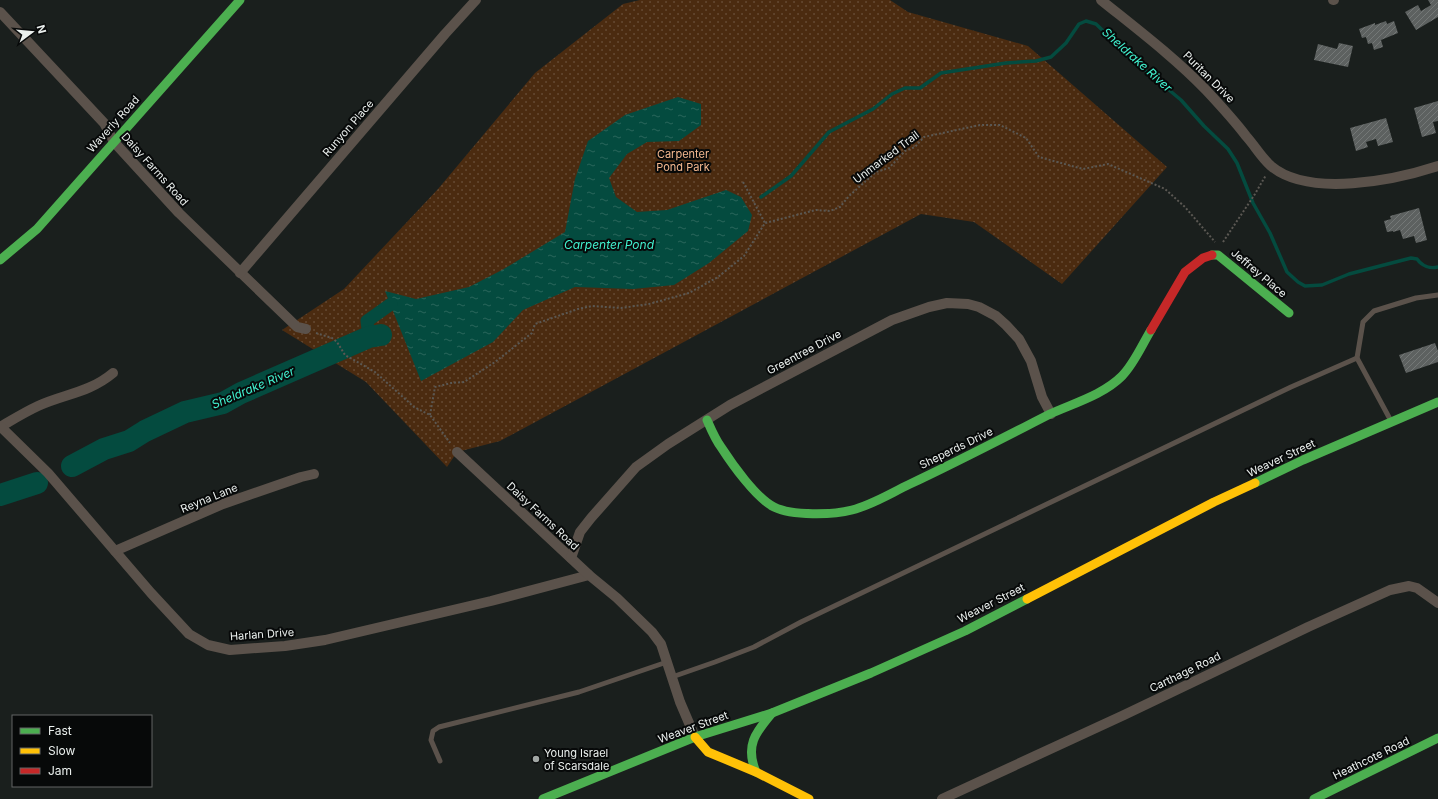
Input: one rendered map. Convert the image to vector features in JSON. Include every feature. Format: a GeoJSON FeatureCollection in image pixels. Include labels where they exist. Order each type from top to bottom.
{"type":"FeatureCollection","features":[{"type":"Feature","properties":{"kind":"street","name":"Waverly Road"},"geometry":{"type":"LineString","coordinates":[[0,260],[37,229],[240,0]]}},
{"type":"Feature","properties":{"kind":"street","name":"Runyon Place"},"geometry":{"type":"LineString","coordinates":[[240,273],[445,34],[476,0]]}},
{"type":"Feature","properties":{"kind":"street","name":"Puritan Drive"},"geometry":{"type":"LineString","coordinates":[[1101,0],[1178,62],[1204,87],[1231,117],[1259,154],[1271,166],[1281,173],[1292,178],[1313,183],[1340,184],[1388,179],[1438,166]]}},
{"type":"Feature","properties":{"kind":"street","name":"Daisy Farms Road"},"geometry":{"type":"LineString","coordinates":[[0,12],[104,123],[114,142],[179,213],[297,326],[306,329]]}},
{"type":"Feature","properties":{"kind":"street","name":"Jeffrey Place"},"geometry":{"type":"LineString","coordinates":[[1192,267],[1203,258],[1218,255],[1289,313]]}},
{"type":"Feature","properties":{"kind":"street","name":"Sheperds Drive"},"geometry":{"type":"LineString","coordinates":[[707,420],[720,446],[746,480],[762,499],[775,508],[792,512],[815,513],[834,513],[852,510],[964,459],[1051,414],[1093,395],[1110,385],[1122,376],[1132,362],[1185,272],[1192,267]]}},
{"type":"Feature","properties":{"kind":"street","name":"Greentree Drive"},"geometry":{"type":"LineString","coordinates":[[571,558],[580,532],[591,518],[636,467],[668,444],[730,405],[892,320],[929,307],[947,303],[968,304],[978,306],[996,316],[1019,339],[1030,361],[1042,397],[1051,414]]}},
{"type":"Feature","properties":{"kind":"street"},"geometry":{"type":"LineString","coordinates":[[0,427],[38,406],[81,392],[105,380],[113,373]]}},
{"type":"Feature","properties":{"kind":"street","name":"Weaver Street"},"geometry":{"type":"LineString","coordinates":[[543,799],[695,737],[772,713],[871,673],[965,631],[1214,502],[1303,460],[1438,402]]}},
{"type":"Feature","properties":{"kind":"street","name":"Harlan Drive"},"geometry":{"type":"LineString","coordinates":[[0,427],[48,474],[188,634],[208,645],[230,650],[285,646],[325,640],[491,601],[588,575]]}},
{"type":"Feature","properties":{"kind":"street","name":"Daisy Farms Road"},"geometry":{"type":"LineString","coordinates":[[456,452],[588,575],[617,598],[652,632],[661,644],[680,702],[695,737]]}},
{"type":"Feature","properties":{"kind":"street","name":"Reyna Lane"},"geometry":{"type":"LineString","coordinates":[[115,551],[223,504],[301,477],[314,474]]}},
{"type":"Feature","properties":{"kind":"street","name":"Carthage Road"},"geometry":{"type":"LineString","coordinates":[[942,799],[1124,715],[1308,626],[1390,590],[1409,586],[1417,588],[1438,604]]}},
{"type":"Feature","properties":{"kind":"street"},"geometry":{"type":"LineString","coordinates":[[756,772],[751,754],[753,741],[756,732],[772,713]]}},
{"type":"Feature","properties":{"kind":"street"},"geometry":{"type":"LineString","coordinates":[[695,737],[708,752],[756,772],[809,799]]}},
{"type":"Feature","properties":{"kind":"street","name":"Heathcote Road"},"geometry":{"type":"LineString","coordinates":[[1314,799],[1438,738]]}},
{"type":"Feature","properties":{"kind":"lane"},"geometry":{"type":"LineString","coordinates":[[1391,422],[1357,358],[1363,322],[1374,311],[1416,298],[1438,295]]}},
{"type":"Feature","properties":{"kind":"lane"},"geometry":{"type":"LineString","coordinates":[[672,677],[754,647],[801,622],[1291,387],[1357,358]]}},
{"type":"Feature","properties":{"kind":"lane"},"geometry":{"type":"LineString","coordinates":[[440,761],[431,740],[433,731],[439,727],[579,692],[667,662]]}},
{"type":"Feature","properties":{"kind":"path","name":"Unmarked Trail"},"geometry":{"type":"LineString","coordinates":[[764,223],[816,210],[830,211],[840,207],[849,196],[876,172],[889,168],[905,152],[915,147],[924,137],[980,125],[1000,125],[1026,138],[1039,157],[1083,169],[1108,164],[1165,189],[1185,207],[1220,247],[1255,194],[1271,166]]}},
{"type":"Feature","properties":{"kind":"path"},"geometry":{"type":"LineString","coordinates":[[430,415],[435,387],[451,383],[464,382],[495,362],[532,333],[535,324],[578,308],[592,306],[621,308],[642,305],[689,293],[718,277],[744,256],[764,223],[743,182]]}},
{"type":"Feature","properties":{"kind":"path"},"geometry":{"type":"LineString","coordinates":[[306,329],[332,338],[337,342],[345,355],[375,372],[414,407],[430,415],[456,452]]}},
{"type":"Feature","properties":{"kind":"green space","name":"Carpenter Pond Park"},"geometry":{"type":"Polygon","coordinates":[[[640,0],[890,0],[908,12],[1028,46],[1167,167],[1062,284],[974,222],[921,214],[500,441],[457,452],[447,467],[366,382],[282,330],[344,289],[438,189],[535,73],[623,4],[640,0]]]}},
{"type":"Feature","properties":{"kind":"water","name":"Carpenter Pond"},"geometry":{"type":"Polygon","coordinates":[[[678,97],[701,104],[701,125],[679,141],[647,142],[627,154],[609,178],[616,197],[637,212],[667,210],[726,190],[741,197],[752,215],[748,231],[709,263],[674,285],[633,289],[575,287],[523,310],[493,342],[421,381],[385,291],[416,299],[469,287],[502,270],[565,232],[575,179],[588,141],[625,115],[678,97]]]}},
{"type":"Feature","properties":{"kind":"building"},"geometry":{"type":"Polygon","coordinates":[[[1428,0],[1438,0],[1438,17],[1416,30],[1405,12],[1418,5],[1421,11],[1431,5],[1428,0]]]}},
{"type":"Feature","properties":{"kind":"building"},"geometry":{"type":"Polygon","coordinates":[[[1386,21],[1387,24],[1394,21],[1398,33],[1381,40],[1383,47],[1374,50],[1372,43],[1368,44],[1366,37],[1362,38],[1359,29],[1375,23],[1375,25],[1386,21]]]}},
{"type":"Feature","properties":{"kind":"building"},"geometry":{"type":"Polygon","coordinates":[[[1339,43],[1353,46],[1348,67],[1314,60],[1318,44],[1337,49],[1339,43]]]}},
{"type":"Feature","properties":{"kind":"building"},"geometry":{"type":"Polygon","coordinates":[[[1438,101],[1438,121],[1433,122],[1436,133],[1422,137],[1414,108],[1438,101]]]}},
{"type":"Feature","properties":{"kind":"building"},"geometry":{"type":"Polygon","coordinates":[[[1386,118],[1393,142],[1378,146],[1376,139],[1366,142],[1368,147],[1356,151],[1350,128],[1386,118]]]}},
{"type":"Feature","properties":{"kind":"building"},"geometry":{"type":"Polygon","coordinates":[[[1419,208],[1427,240],[1416,243],[1414,236],[1403,239],[1400,230],[1387,232],[1384,221],[1391,219],[1390,216],[1419,208]]]}},
{"type":"Feature","properties":{"kind":"building"},"geometry":{"type":"Polygon","coordinates":[[[1435,343],[1438,351],[1438,362],[1406,373],[1399,355],[1435,343]]]}},
{"type":"Feature","properties":{"kind":"waterway","name":"Sheldrake River"},"geometry":{"type":"LineString","coordinates":[[761,197],[791,176],[829,132],[873,109],[892,94],[905,88],[920,88],[941,73],[1006,63],[1036,61],[1051,57],[1066,43],[1079,24],[1086,21],[1096,24],[1138,64],[1181,100],[1204,126],[1228,149],[1237,163],[1253,203],[1270,233],[1287,272],[1298,282],[1305,286],[1322,285],[1349,274],[1411,258],[1417,259],[1426,266],[1432,268],[1438,267]]}},
{"type":"Feature","properties":{"kind":"waterway","name":"Sheldrake River"},"geometry":{"type":"LineString","coordinates":[[369,337],[367,321],[391,304]]}},
{"type":"Feature","properties":{"kind":"waterway","name":"Sheldrake River"},"geometry":{"type":"LineString","coordinates":[[72,466],[104,449],[129,441],[145,431],[185,412],[223,403],[241,393],[369,337],[381,335]]}},
{"type":"Feature","properties":{"kind":"waterway","name":"Sheldrake River"},"geometry":{"type":"LineString","coordinates":[[0,495],[37,483]]}},
{"type":"Feature","properties":{"kind":"traffic: fast"},"geometry":{"type":"LineString","coordinates":[[0,260],[37,229],[240,0]]}},
{"type":"Feature","properties":{"kind":"traffic: fast"},"geometry":{"type":"LineString","coordinates":[[1212,255],[1218,255],[1289,313]]}},
{"type":"Feature","properties":{"kind":"traffic: fast"},"geometry":{"type":"LineString","coordinates":[[707,420],[713,434],[731,462],[752,489],[767,503],[774,507],[791,512],[813,514],[844,512],[874,502],[963,459],[1050,414],[1088,398],[1106,388],[1114,383],[1126,371],[1151,330]]}},
{"type":"Feature","properties":{"kind":"traffic: fast"},"geometry":{"type":"LineString","coordinates":[[1255,483],[1303,460],[1438,402]]}},
{"type":"Feature","properties":{"kind":"traffic: fast"},"geometry":{"type":"LineString","coordinates":[[543,799],[695,737],[772,713],[871,673],[965,631],[1027,599]]}},
{"type":"Feature","properties":{"kind":"traffic: fast"},"geometry":{"type":"LineString","coordinates":[[756,772],[751,755],[752,747],[761,727],[772,713]]}},
{"type":"Feature","properties":{"kind":"traffic: fast"},"geometry":{"type":"LineString","coordinates":[[1314,799],[1438,738]]}},
{"type":"Feature","properties":{"kind":"traffic: slow"},"geometry":{"type":"LineString","coordinates":[[1027,599],[1214,502],[1255,483]]}},
{"type":"Feature","properties":{"kind":"traffic: slow"},"geometry":{"type":"LineString","coordinates":[[695,737],[708,752],[756,772],[809,799]]}},
{"type":"Feature","properties":{"kind":"traffic: jam"},"geometry":{"type":"LineString","coordinates":[[1151,330],[1185,272],[1203,258],[1212,255]]}},
{"type":"Feature","properties":{"kind":"place","name":"Young Israel of Scarsdale"},"geometry":{"type":"Point","coordinates":[536,759]}}]}
